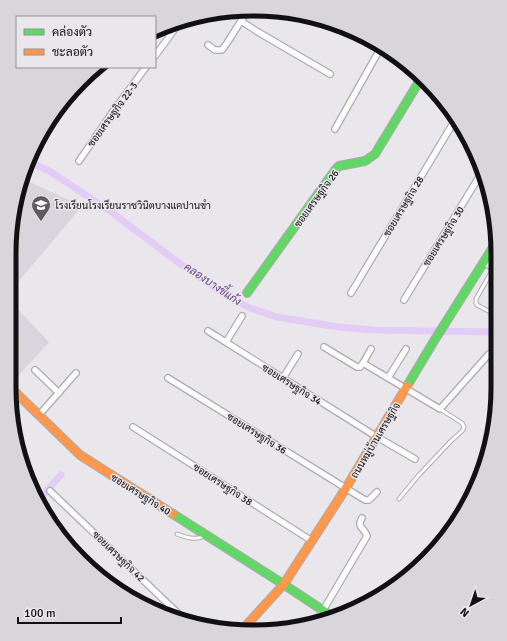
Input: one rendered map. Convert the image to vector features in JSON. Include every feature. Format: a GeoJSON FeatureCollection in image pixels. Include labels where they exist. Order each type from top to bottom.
{"type":"FeatureCollection","features":[{"type":"Feature","properties":{"kind":"street"},"geometry":{"type":"LineString","coordinates":[[208,45],[215,50],[222,50],[244,17]]}},
{"type":"Feature","properties":{"kind":"street"},"geometry":{"type":"LineString","coordinates":[[241,21],[330,74]]}},
{"type":"Feature","properties":{"kind":"street"},"geometry":{"type":"LineString","coordinates":[[156,55],[174,30]]}},
{"type":"Feature","properties":{"kind":"street"},"geometry":{"type":"LineString","coordinates":[[335,129],[378,52]]}},
{"type":"Feature","properties":{"kind":"street","name":"ซอยเศรษฐกิจ 22-3"},"geometry":{"type":"LineString","coordinates":[[79,161],[145,68]]}},
{"type":"Feature","properties":{"kind":"street","name":"ซอยเศรษฐกิจ 26"},"geometry":{"type":"LineString","coordinates":[[247,292],[336,168],[339,166],[365,161],[375,154],[418,83]]}},
{"type":"Feature","properties":{"kind":"street","name":"ซอยเศรษฐกิจ 28"},"geometry":{"type":"LineString","coordinates":[[351,293],[453,125]]}},
{"type":"Feature","properties":{"kind":"street","name":"ซอยเศรษฐกิจ 30"},"geometry":{"type":"LineString","coordinates":[[404,300],[478,178]]}},
{"type":"Feature","properties":{"kind":"street","name":"ถนนหมู่บ้านเศรษฐกิจ"},"geometry":{"type":"LineString","coordinates":[[247,625],[284,584],[346,488],[434,341],[491,251]]}},
{"type":"Feature","properties":{"kind":"street"},"geometry":{"type":"LineString","coordinates":[[484,262],[491,266]]}},
{"type":"Feature","properties":{"kind":"street"},"geometry":{"type":"LineString","coordinates":[[226,342],[242,316]]}},
{"type":"Feature","properties":{"kind":"street","name":"ซอยเศรษฐกิจ 34"},"geometry":{"type":"LineString","coordinates":[[208,331],[377,437],[415,459]]}},
{"type":"Feature","properties":{"kind":"street"},"geometry":{"type":"LineString","coordinates":[[324,347],[357,367],[360,367],[371,349]]}},
{"type":"Feature","properties":{"kind":"street"},"geometry":{"type":"LineString","coordinates":[[388,378],[406,349]]}},
{"type":"Feature","properties":{"kind":"street"},"geometry":{"type":"LineString","coordinates":[[284,378],[298,354]]}},
{"type":"Feature","properties":{"kind":"street"},"geometry":{"type":"LineString","coordinates":[[363,362],[440,409],[489,354]]}},
{"type":"Feature","properties":{"kind":"street"},"geometry":{"type":"LineString","coordinates":[[35,370],[59,393]]}},
{"type":"Feature","properties":{"kind":"street"},"geometry":{"type":"LineString","coordinates":[[39,415],[76,373]]}},
{"type":"Feature","properties":{"kind":"street","name":"ซอยเศรษฐกิจ 36"},"geometry":{"type":"LineString","coordinates":[[168,378],[365,500],[368,500],[377,492]]}},
{"type":"Feature","properties":{"kind":"street","name":"ซอยเศรษฐกิจ 40"},"geometry":{"type":"LineString","coordinates":[[16,393],[80,455],[284,584],[327,613]]}},
{"type":"Feature","properties":{"kind":"street","name":"ซอยเศรษฐกิจ 38"},"geometry":{"type":"LineString","coordinates":[[133,427],[312,541]]}},
{"type":"Feature","properties":{"kind":"street","name":"ซอยเศรษฐกิจ 42"},"geometry":{"type":"LineString","coordinates":[[50,491],[176,612]]}},
{"type":"Feature","properties":{"kind":"street"},"geometry":{"type":"LineString","coordinates":[[319,616],[367,536],[360,527],[362,518]]}},
{"type":"Feature","properties":{"kind":"lane"},"geometry":{"type":"LineString","coordinates":[[491,275],[476,299],[477,305],[491,312]]}},
{"type":"Feature","properties":{"kind":"lane"},"geometry":{"type":"LineString","coordinates":[[399,499],[418,476],[463,430],[464,427],[462,423],[440,409]]}},
{"type":"Feature","properties":{"kind":"lane"},"geometry":{"type":"LineString","coordinates":[[177,534],[193,538],[200,538],[205,534]]}},
{"type":"Feature","properties":{"kind":"shaded area","name":"โรงเรียนโรงเรียนราชวินิตบางแคปานขำ"},"geometry":{"type":"Polygon","coordinates":[[[28,181],[82,206],[16,285],[18,223],[28,181]]]}},
{"type":"Feature","properties":{"kind":"shaded area"},"geometry":{"type":"Polygon","coordinates":[[[16,307],[49,342],[16,378],[16,307]]]}},
{"type":"Feature","properties":{"kind":"waterway","name":"คลองบางขี้แก้ง"},"geometry":{"type":"LineString","coordinates":[[34,164],[51,172],[110,211],[179,263],[227,296],[250,308],[277,317],[338,327],[373,330],[491,332]]}},
{"type":"Feature","properties":{"kind":"waterway"},"geometry":{"type":"LineString","coordinates":[[42,496],[61,475]]}},
{"type":"Feature","properties":{"kind":"traffic: fast"},"geometry":{"type":"LineString","coordinates":[[247,293],[336,169],[339,166],[365,161],[375,154],[418,83]]}},
{"type":"Feature","properties":{"kind":"traffic: fast"},"geometry":{"type":"LineString","coordinates":[[407,386],[491,251]]}},
{"type":"Feature","properties":{"kind":"traffic: fast"},"geometry":{"type":"LineString","coordinates":[[173,514],[327,613]]}},
{"type":"Feature","properties":{"kind":"traffic: slow"},"geometry":{"type":"LineString","coordinates":[[247,625],[284,584],[346,488],[407,386]]}},
{"type":"Feature","properties":{"kind":"traffic: slow"},"geometry":{"type":"LineString","coordinates":[[16,393],[80,455],[173,514]]}},
{"type":"Feature","properties":{"kind":"place","name":"โรงเรียนโรงเรียนราชวินิตบางแคปานขำ"},"geometry":{"type":"Point","coordinates":[41,222]}}]}
